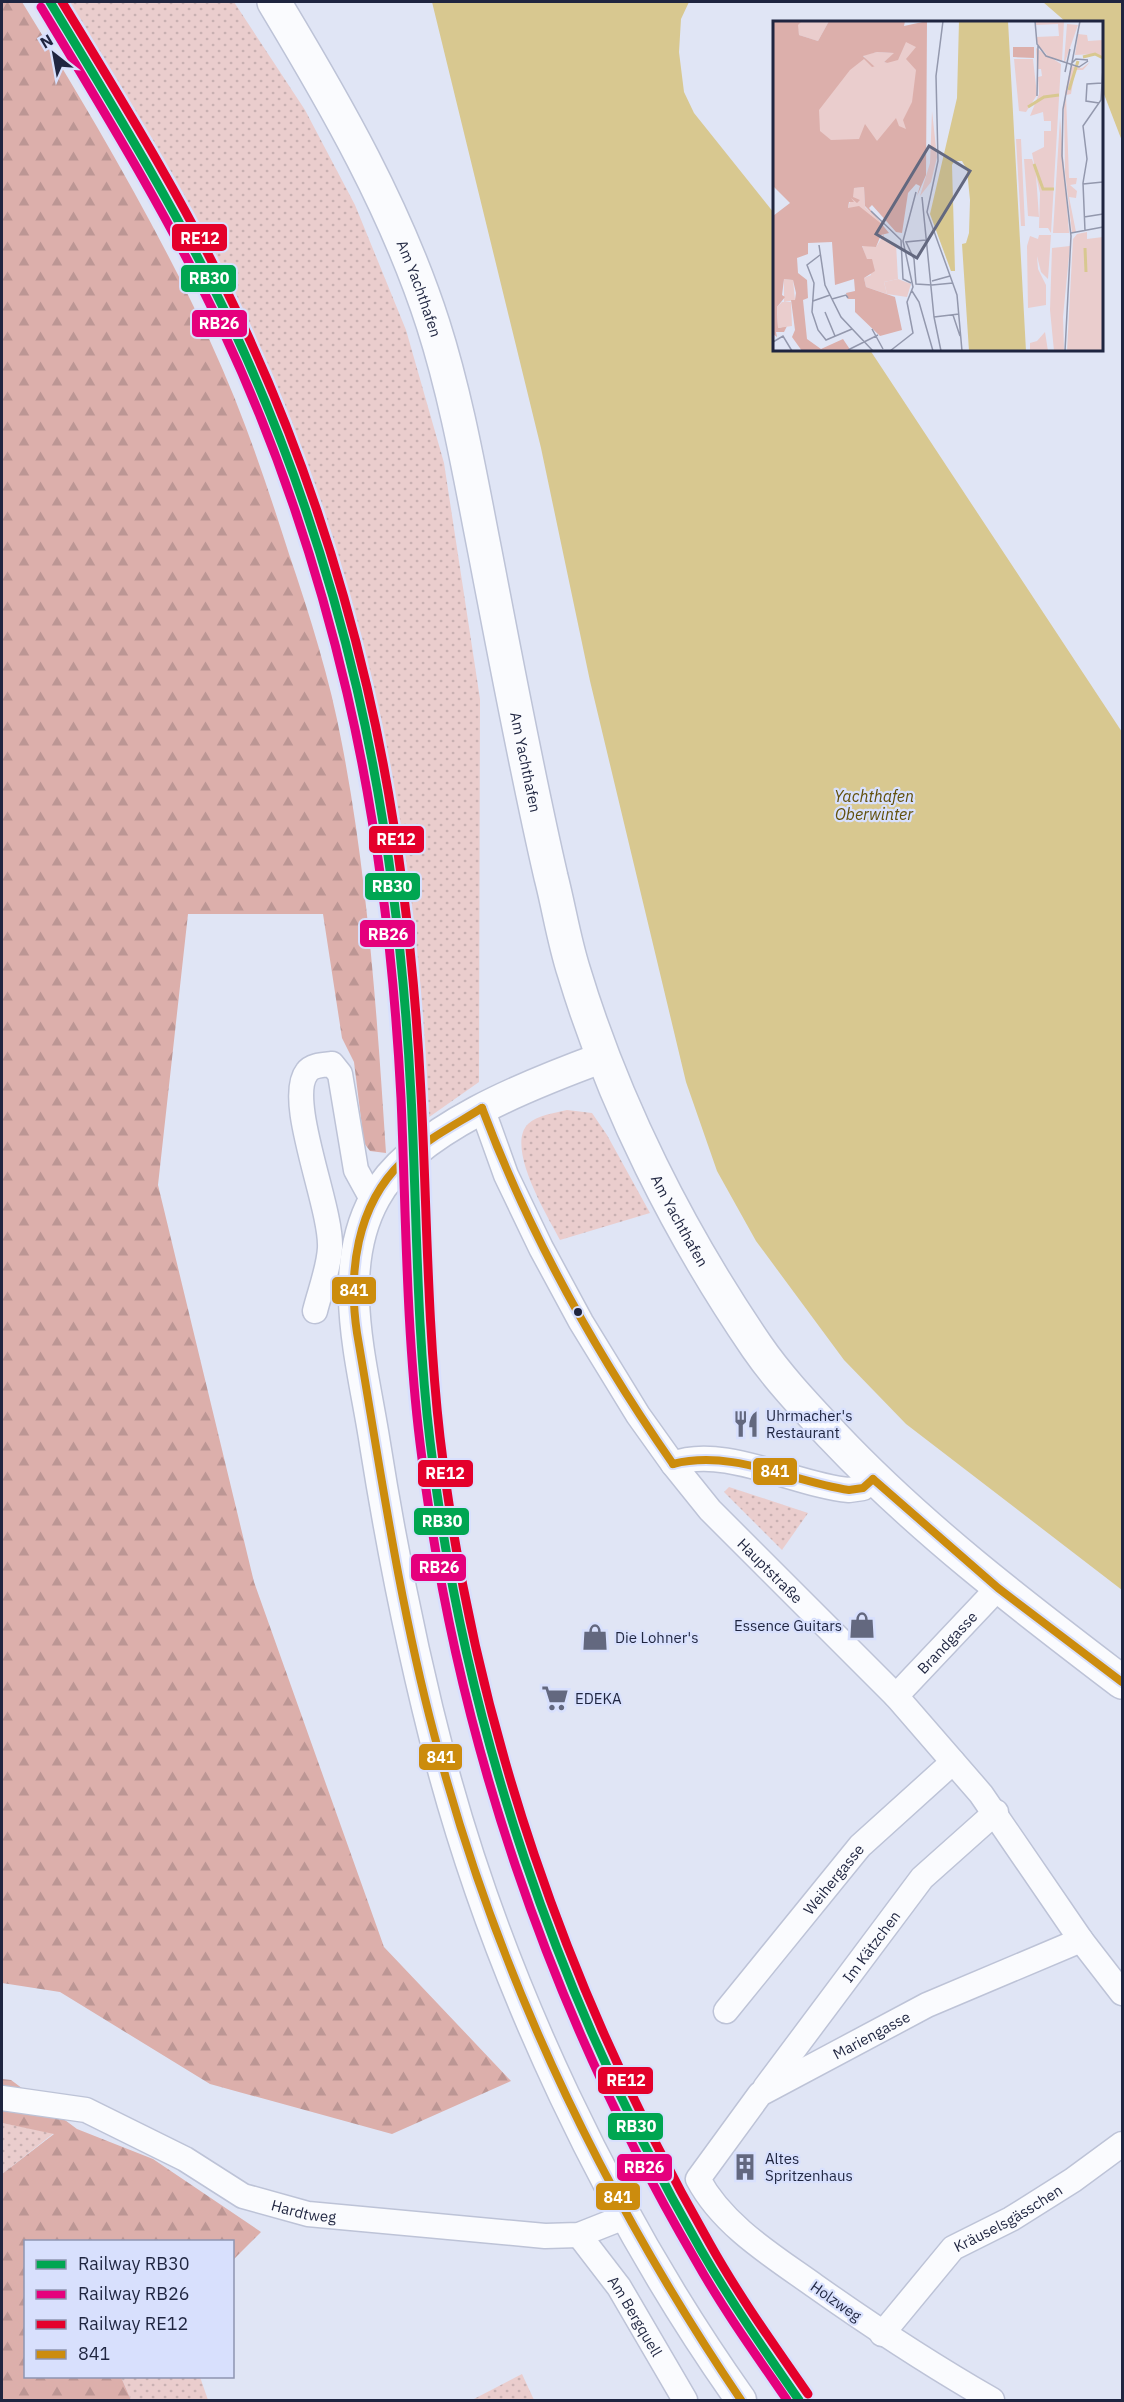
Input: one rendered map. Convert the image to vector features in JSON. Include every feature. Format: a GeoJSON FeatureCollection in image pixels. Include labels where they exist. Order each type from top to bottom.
{"type":"FeatureCollection","features":[{"type":"Feature","properties":{"kind":"main road","name":"Am Yachthafen"},"geometry":{"type":"LineString","coordinates":[[274,2],[351,133],[377,185],[404,245],[432,320],[461,425],[530,787],[573,970],[604,1057],[672,1205],[736,1315],[760,1351],[809,1411],[873,1479],[998,1588],[1122,1682]]}},
{"type":"Feature","properties":{"kind":"street"},"geometry":{"type":"LineString","coordinates":[[604,1057],[555,1074],[482,1108],[398,1166],[373,1201],[361,1233],[353,1275],[355,1317],[386,1506],[408,1617],[442,1766],[474,1870],[519,1990],[560,2083],[627,2216],[681,2308],[741,2400]]}},
{"type":"Feature","properties":{"kind":"street"},"geometry":{"type":"LineString","coordinates":[[315,1311],[330,1248],[324,1199],[300,1108],[301,1084],[307,1071],[319,1065],[332,1064],[340,1074],[356,1170],[373,1201]]}},
{"type":"Feature","properties":{"kind":"street","name":"Hauptstraße"},"geometry":{"type":"LineString","coordinates":[[482,1108],[506,1175],[581,1323],[638,1415],[673,1464],[710,1510],[896,1696],[996,1812],[1081,1940],[1122,1994]]}},
{"type":"Feature","properties":{"kind":"street"},"geometry":{"type":"LineString","coordinates":[[673,1464],[693,1459],[721,1461],[849,1490],[863,1488],[873,1479]]}},
{"type":"Feature","properties":{"kind":"street","name":"Brandgasse"},"geometry":{"type":"LineString","coordinates":[[896,1696],[998,1588]]}},
{"type":"Feature","properties":{"kind":"street","name":"Weihergasse"},"geometry":{"type":"LineString","coordinates":[[726,2011],[861,1846],[953,1762]]}},
{"type":"Feature","properties":{"kind":"street","name":"Im Kätzchen"},"geometry":{"type":"LineString","coordinates":[[760,2094],[922,1878],[996,1812]]}},
{"type":"Feature","properties":{"kind":"street","name":"Mariengasse"},"geometry":{"type":"LineString","coordinates":[[698,2179],[760,2094],[927,2005],[1081,1940]]}},
{"type":"Feature","properties":{"kind":"street","name":"Hardtweg"},"geometry":{"type":"LineString","coordinates":[[2,2098],[86,2110],[185,2159],[243,2196],[308,2214],[545,2236],[579,2235],[627,2216]]}},
{"type":"Feature","properties":{"kind":"street","name":"Kräuselsgässchen"},"geometry":{"type":"LineString","coordinates":[[882,2334],[953,2248],[1011,2219],[1073,2180],[1122,2144]]}},
{"type":"Feature","properties":{"kind":"street","name":"Holzweg"},"geometry":{"type":"LineString","coordinates":[[698,2179],[709,2199],[731,2222],[781,2262],[882,2334],[992,2400]]}},
{"type":"Feature","properties":{"kind":"street","name":"Am Bergquell"},"geometry":{"type":"LineString","coordinates":[[579,2235],[619,2287],[685,2400]]}},
{"type":"Feature","properties":{"kind":"shaded area"},"geometry":{"type":"Polygon","coordinates":[[[62,2],[234,2],[305,110],[355,205],[406,330],[444,463],[480,699],[479,1082],[425,1120],[412,928],[396,817],[364,676],[312,498],[263,367],[224,283],[157,161],[62,2]]]}},
{"type":"Feature","properties":{"kind":"shaded area"},"geometry":{"type":"Polygon","coordinates":[[[567,1110],[592,1113],[607,1135],[650,1213],[560,1240],[531,1182],[525,1165],[522,1135],[528,1124],[536,1118],[567,1110]]]}},
{"type":"Feature","properties":{"kind":"shaded area"},"geometry":{"type":"Polygon","coordinates":[[[729,1487],[808,1513],[782,1550],[724,1492],[729,1487]]]}},
{"type":"Feature","properties":{"kind":"shaded area"},"geometry":{"type":"Polygon","coordinates":[[[2,2123],[54,2133],[2,2174],[2,2123]]]}},
{"type":"Feature","properties":{"kind":"shaded area"},"geometry":{"type":"Polygon","coordinates":[[[522,2374],[534,2400],[472,2400],[522,2374]]]}},
{"type":"Feature","properties":{"kind":"shaded area"},"geometry":{"type":"Polygon","coordinates":[[[121,2378],[200,2378],[208,2400],[131,2400],[121,2378]]]}},
{"type":"Feature","properties":{"kind":"green space"},"geometry":{"type":"Polygon","coordinates":[[[2,2],[22,2],[121,168],[210,341],[253,446],[297,577],[325,672],[342,744],[365,897],[386,1153],[370,1151],[364,1143],[354,1062],[342,1038],[323,914],[188,914],[158,1185],[254,1582],[384,1947],[511,2081],[392,2134],[210,2084],[60,1992],[2,1983],[2,2]]]}},
{"type":"Feature","properties":{"kind":"green space"},"geometry":{"type":"Polygon","coordinates":[[[2,2079],[11,2080],[77,2129],[153,2159],[261,2232],[234,2259],[234,2240],[24,2240],[24,2378],[121,2378],[131,2400],[2,2400],[2,2174],[54,2134],[2,2123],[2,2079]]]}},
{"type":"Feature","properties":{"kind":"water","name":"Yachthafen Oberwinter"},"geometry":{"type":"Polygon","coordinates":[[[432,2],[689,2],[681,19],[679,52],[684,92],[694,113],[773,212],[773,351],[871,351],[1122,732],[1122,1590],[906,1424],[844,1360],[756,1241],[717,1171],[686,1082],[590,681],[541,448],[432,2]]]}},
{"type":"Feature","properties":{"kind":"water"},"geometry":{"type":"Polygon","coordinates":[[[1043,2],[1122,2],[1122,141],[1103,92],[1103,21],[1065,21],[1043,2]]]}},
{"type":"Feature","properties":{"kind":"rail line","name":"RB30"},"geometry":{"type":"LineString","coordinates":[[50,2],[168,202],[232,326],[288,459],[319,550],[346,643],[378,790],[399,942],[408,1044],[422,1355],[430,1441],[446,1548],[467,1653],[493,1757],[525,1859],[561,1960],[603,2058],[650,2155],[701,2250],[748,2326],[799,2400]]}},
{"type":"Feature","properties":{"kind":"rail line","name":"RE12"},"geometry":{"type":"LineString","coordinates":[[62,2],[180,201],[243,325],[298,458],[329,549],[356,641],[388,787],[409,939],[421,1093],[432,1351],[440,1437],[455,1544],[476,1649],[502,1752],[534,1854],[571,1955],[613,2053],[659,2150],[733,2282],[808,2394]]}},
{"type":"Feature","properties":{"kind":"rail line","name":"RB26"},"geometry":{"type":"LineString","coordinates":[[41,7],[159,207],[203,289],[243,374],[294,509],[336,647],[368,793],[389,945],[398,1047],[407,1271],[420,1443],[436,1551],[457,1657],[484,1763],[516,1866],[553,1968],[596,2068],[643,2166],[717,2297],[787,2400]]}},
{"type":"Feature","properties":{"kind":"transit line","name":"841"},"geometry":{"type":"LineString","coordinates":[[482,1108],[411,1154],[386,1180],[365,1220],[355,1264],[354,1310],[357,1333],[410,1634],[434,1734],[459,1823],[522,1996],[559,2080],[600,2163],[691,2323],[741,2400]]}},
{"type":"Feature","properties":{"kind":"transit line","name":"841"},"geometry":{"type":"LineString","coordinates":[[482,1108],[521,1202],[566,1292],[617,1379],[673,1464]]}},
{"type":"Feature","properties":{"kind":"transit line","name":"841"},"geometry":{"type":"LineString","coordinates":[[673,1464],[695,1460],[739,1463],[849,1490],[863,1488],[873,1479]]}},
{"type":"Feature","properties":{"kind":"transit line","name":"841"},"geometry":{"type":"LineString","coordinates":[[873,1479],[998,1588],[1122,1682]]}},
{"type":"Feature","properties":{"kind":"place","name":"Uhrmacher's Restaurant"},"geometry":{"type":"Point","coordinates":[746,1424]}},
{"type":"Feature","properties":{"kind":"place","name":"Essence Guitars"},"geometry":{"type":"Point","coordinates":[862,1625]}},
{"type":"Feature","properties":{"kind":"place","name":"Die Lohner's"},"geometry":{"type":"Point","coordinates":[595,1637]}},
{"type":"Feature","properties":{"kind":"place","name":"EDEKA"},"geometry":{"type":"Point","coordinates":[555,1698]}},
{"type":"Feature","properties":{"kind":"place","name":"Altes Spritzenhaus"},"geometry":{"type":"Point","coordinates":[745,2167]}}]}
